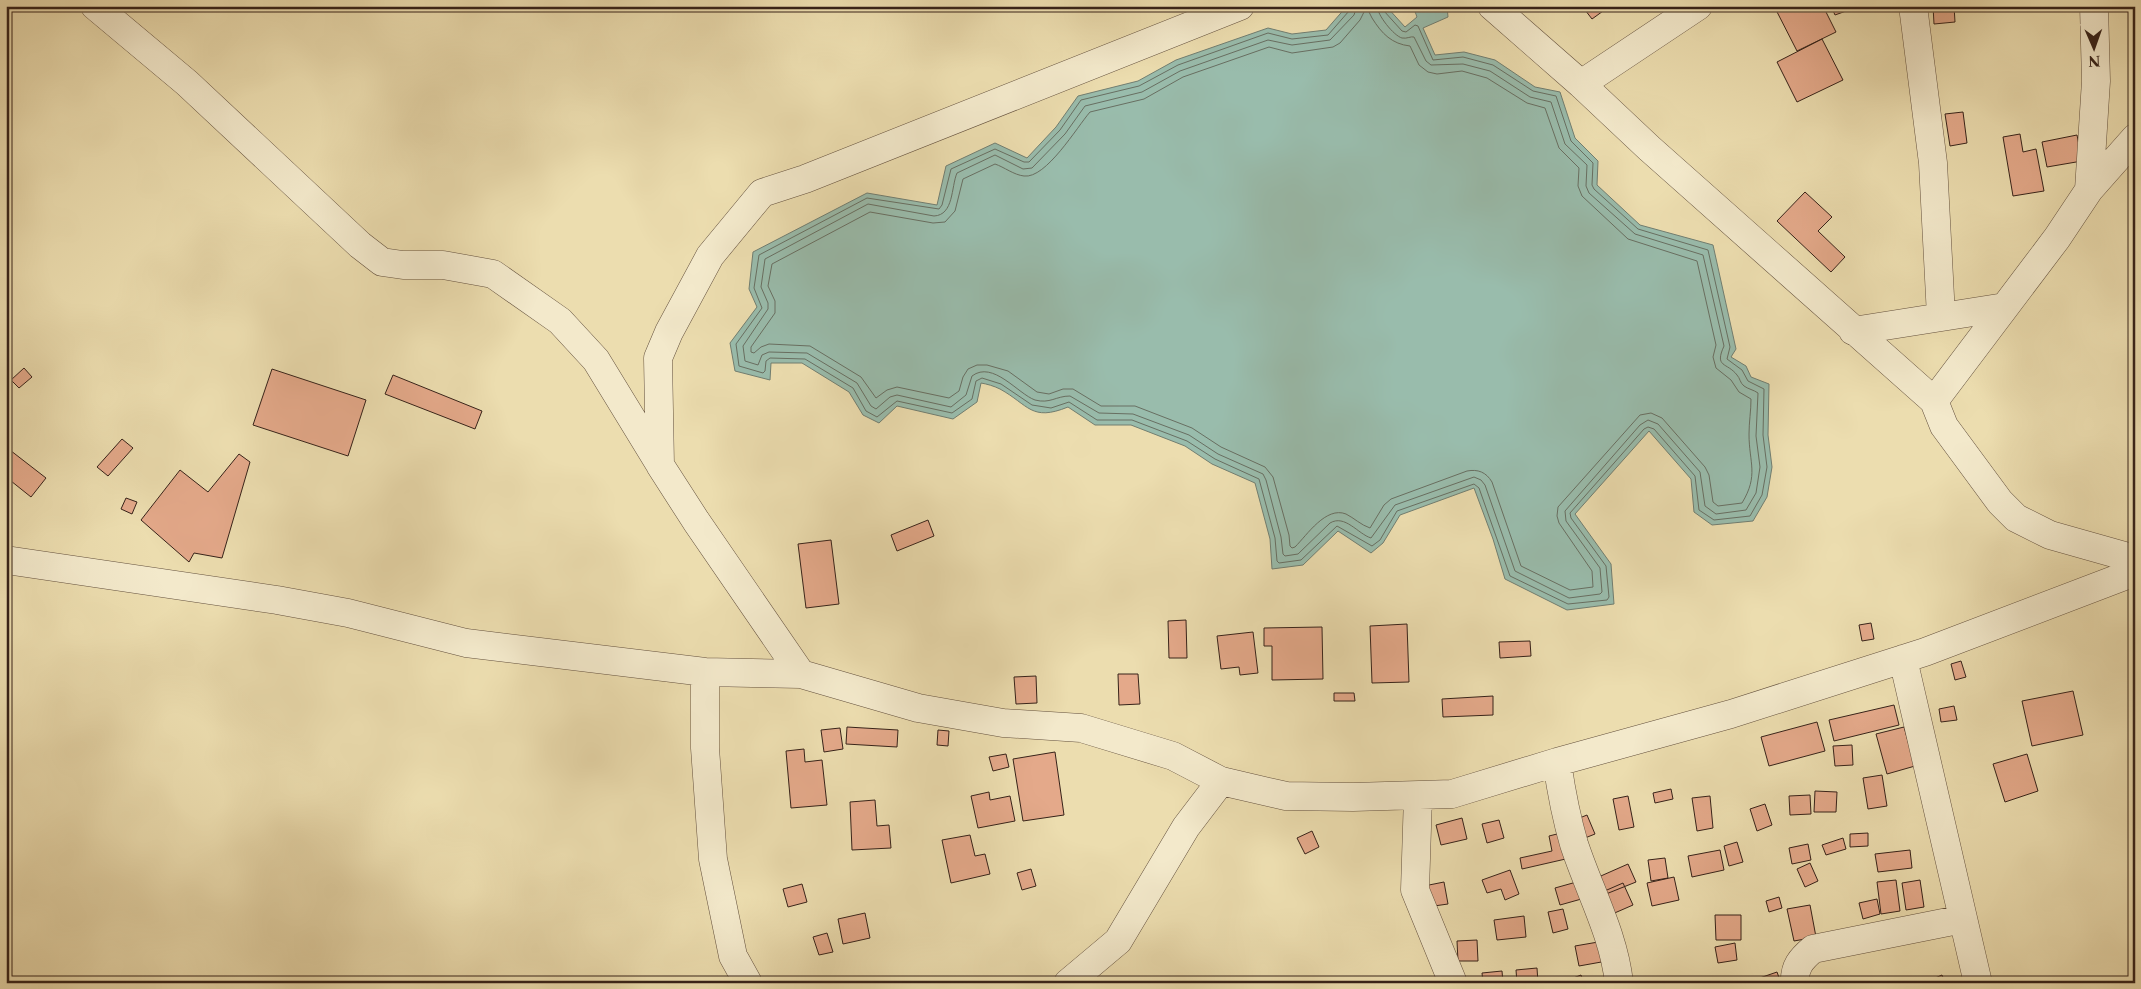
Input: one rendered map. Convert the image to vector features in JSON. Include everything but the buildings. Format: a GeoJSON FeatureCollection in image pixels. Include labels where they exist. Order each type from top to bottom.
{"type":"FeatureCollection","features":[{"type":"Feature","properties":{"kind":"street"},"geometry":{"type":"LineString","coordinates":[[95,6],[186,83],[360,245],[382,262],[403,265],[443,265],[493,274],[560,321],[596,360],[696,521],[801,674]]}},
{"type":"Feature","properties":{"kind":"street"},"geometry":{"type":"LineString","coordinates":[[660,464],[658,358],[669,332],[710,256],[762,194],[805,179],[1240,6]]}},
{"type":"Feature","properties":{"kind":"street"},"geometry":{"type":"LineString","coordinates":[[1492,6],[1582,84],[1649,148],[1934,401],[1944,426],[2000,502],[2016,518],[2050,535],[2135,559]]}},
{"type":"Feature","properties":{"kind":"street"},"geometry":{"type":"LineString","coordinates":[[1582,84],[1698,6]]}},
{"type":"Feature","properties":{"kind":"street"},"geometry":{"type":"LineString","coordinates":[[1912,6],[1932,163],[1940,316]]}},
{"type":"Feature","properties":{"kind":"street"},"geometry":{"type":"LineString","coordinates":[[2089,190],[2096,81],[2094,6]]}},
{"type":"Feature","properties":{"kind":"street"},"geometry":{"type":"LineString","coordinates":[[1934,401],[2057,238],[2089,190],[2135,138]]}},
{"type":"Feature","properties":{"kind":"street"},"geometry":{"type":"LineString","coordinates":[[1853,331],[2005,307]]}},
{"type":"Feature","properties":{"kind":"street"},"geometry":{"type":"LineString","coordinates":[[6,560],[277,600],[348,613],[466,643],[705,672],[801,674],[918,708],[1003,723],[1081,728],[1173,756],[1221,781],[1286,796],[1418,796],[1452,794],[1557,762],[1731,714],[1903,659],[2135,572]]}},
{"type":"Feature","properties":{"kind":"street"},"geometry":{"type":"LineString","coordinates":[[1903,659],[1978,983]]}},
{"type":"Feature","properties":{"kind":"street"},"geometry":{"type":"LineString","coordinates":[[705,672],[705,748],[713,859],[733,956],[748,983]]}},
{"type":"Feature","properties":{"kind":"street"},"geometry":{"type":"LineString","coordinates":[[1557,762],[1564,804],[1574,844],[1616,961],[1618,983]]}},
{"type":"Feature","properties":{"kind":"street"},"geometry":{"type":"LineString","coordinates":[[1068,983],[1118,941],[1186,826],[1221,781]]}},
{"type":"Feature","properties":{"kind":"street"},"geometry":{"type":"LineString","coordinates":[[1418,796],[1415,890],[1453,983]]}},
{"type":"Feature","properties":{"kind":"street"},"geometry":{"type":"LineString","coordinates":[[1795,983],[1794,973],[1801,959],[1813,949],[1963,919]]}},
{"type":"Feature","properties":{"kind":"water"},"geometry":{"type":"Polygon","coordinates":[[[1347,6],[1386,6],[1405,27],[1417,17],[1413,6],[1447,6],[1448,17],[1423,28],[1435,55],[1464,52],[1495,60],[1535,87],[1560,92],[1575,138],[1598,161],[1597,185],[1640,225],[1713,245],[1736,349],[1731,357],[1746,366],[1751,377],[1769,384],[1768,435],[1772,467],[1767,497],[1753,521],[1712,525],[1694,512],[1691,479],[1649,431],[1575,514],[1611,564],[1614,604],[1567,610],[1505,579],[1493,539],[1474,488],[1400,515],[1383,543],[1371,553],[1338,531],[1303,565],[1272,569],[1270,539],[1255,483],[1212,464],[1185,446],[1131,425],[1095,425],[1068,407],[1046,413],[1038,412],[1031,410],[1000,389],[981,383],[977,402],[953,419],[897,406],[879,423],[863,415],[849,392],[802,363],[771,363],[770,380],[735,371],[730,343],[757,307],[749,289],[753,252],[867,193],[937,205],[946,166],[995,143],[1027,158],[1056,127],[1078,96],[1138,81],[1176,60],[1268,28],[1292,34],[1326,30],[1347,6]]]}}]}
